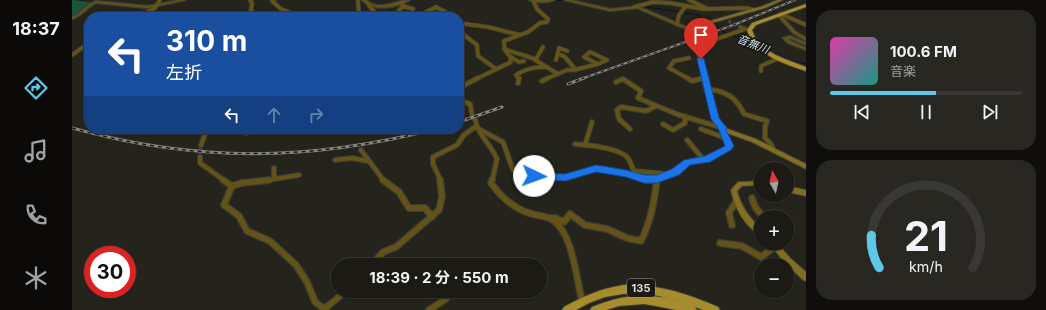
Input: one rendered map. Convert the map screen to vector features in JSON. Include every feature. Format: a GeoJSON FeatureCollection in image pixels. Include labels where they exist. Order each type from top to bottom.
{"type":"FeatureCollection","features":[{"type":"Feature","properties":{"kind":"highway"},"geometry":{"type":"LineString","coordinates":[[806,5],[754,24],[747,29],[750,36],[756,43],[779,58],[806,69]]}},
{"type":"Feature","properties":{"kind":"highway","name":"135"},"geometry":{"type":"LineString","coordinates":[[567,310],[582,300],[617,290],[647,289],[676,295],[715,310]]}},
{"type":"Feature","properties":{"kind":"highway","name":"135"},"geometry":{"type":"LineString","coordinates":[[595,310],[619,301],[639,299],[663,302],[692,310]]}},
{"type":"Feature","properties":{"kind":"main road"},"geometry":{"type":"LineString","coordinates":[[781,0],[725,20],[693,27],[689,32],[696,42],[709,89],[715,119],[722,129],[759,143],[806,167]]}},
{"type":"Feature","properties":{"kind":"main road"},"geometry":{"type":"LineString","coordinates":[[754,182],[738,185],[734,190],[737,200],[749,222],[754,226]]}},
{"type":"Feature","properties":{"kind":"main road"},"geometry":{"type":"LineString","coordinates":[[794,190],[806,193]]}},
{"type":"Feature","properties":{"kind":"main road"},"geometry":{"type":"LineString","coordinates":[[780,250],[787,260],[806,277]]}},
{"type":"Feature","properties":{"kind":"street"},"geometry":{"type":"LineString","coordinates":[[147,12],[157,6],[160,0]]}},
{"type":"Feature","properties":{"kind":"street"},"geometry":{"type":"LineString","coordinates":[[72,18],[81,14],[90,4],[97,1],[114,5],[157,6],[184,0]]}},
{"type":"Feature","properties":{"kind":"street"},"geometry":{"type":"LineString","coordinates":[[250,0],[252,12]]}},
{"type":"Feature","properties":{"kind":"street"},"geometry":{"type":"LineString","coordinates":[[274,0],[272,2],[280,10],[286,12]]}},
{"type":"Feature","properties":{"kind":"street"},"geometry":{"type":"LineString","coordinates":[[358,0],[359,12]]}},
{"type":"Feature","properties":{"kind":"street"},"geometry":{"type":"LineString","coordinates":[[364,0],[374,12]]}},
{"type":"Feature","properties":{"kind":"street"},"geometry":{"type":"LineString","coordinates":[[397,12],[402,4],[408,0]]}},
{"type":"Feature","properties":{"kind":"street"},"geometry":{"type":"LineString","coordinates":[[532,0],[543,2],[553,0]]}},
{"type":"Feature","properties":{"kind":"street"},"geometry":{"type":"LineString","coordinates":[[524,61],[519,62],[506,54],[504,49],[504,41],[536,28],[540,23],[548,22],[548,19],[541,15],[532,0]]}},
{"type":"Feature","properties":{"kind":"street"},"geometry":{"type":"LineString","coordinates":[[566,0],[610,10],[660,2],[710,9],[746,8],[754,10]]}},
{"type":"Feature","properties":{"kind":"street"},"geometry":{"type":"LineString","coordinates":[[637,0],[644,4]]}},
{"type":"Feature","properties":{"kind":"street"},"geometry":{"type":"LineString","coordinates":[[689,0],[710,9]]}},
{"type":"Feature","properties":{"kind":"street"},"geometry":{"type":"LineString","coordinates":[[368,4],[378,6],[402,4],[413,9]]}},
{"type":"Feature","properties":{"kind":"street"},"geometry":{"type":"LineString","coordinates":[[677,24],[679,15],[686,6]]}},
{"type":"Feature","properties":{"kind":"street"},"geometry":{"type":"LineString","coordinates":[[426,12],[436,7],[446,12]]}},
{"type":"Feature","properties":{"kind":"street"},"geometry":{"type":"LineString","coordinates":[[634,7],[690,29]]}},
{"type":"Feature","properties":{"kind":"street"},"geometry":{"type":"LineString","coordinates":[[780,15],[806,25]]}},
{"type":"Feature","properties":{"kind":"street"},"geometry":{"type":"LineString","coordinates":[[780,15],[794,32],[806,40]]}},
{"type":"Feature","properties":{"kind":"street"},"geometry":{"type":"LineString","coordinates":[[465,24],[488,27],[520,35]]}},
{"type":"Feature","properties":{"kind":"street"},"geometry":{"type":"LineString","coordinates":[[740,27],[747,29]]}},
{"type":"Feature","properties":{"kind":"street"},"geometry":{"type":"LineString","coordinates":[[696,42],[716,39],[747,29]]}},
{"type":"Feature","properties":{"kind":"street"},"geometry":{"type":"LineString","coordinates":[[464,35],[477,45],[478,56],[496,69]]}},
{"type":"Feature","properties":{"kind":"street"},"geometry":{"type":"LineString","coordinates":[[806,44],[790,37],[785,38],[790,42],[806,49]]}},
{"type":"Feature","properties":{"kind":"street"},"geometry":{"type":"LineString","coordinates":[[73,53],[84,46]]}},
{"type":"Feature","properties":{"kind":"street"},"geometry":{"type":"LineString","coordinates":[[536,59],[543,47]]}},
{"type":"Feature","properties":{"kind":"street"},"geometry":{"type":"LineString","coordinates":[[556,60],[559,48],[568,51]]}},
{"type":"Feature","properties":{"kind":"street"},"geometry":{"type":"LineString","coordinates":[[504,49],[525,54],[536,59],[558,74]]}},
{"type":"Feature","properties":{"kind":"street"},"geometry":{"type":"LineString","coordinates":[[542,81],[567,70],[576,70],[598,64],[607,60],[590,52],[584,57],[598,64]]}},
{"type":"Feature","properties":{"kind":"street"},"geometry":{"type":"LineString","coordinates":[[558,54],[564,56],[576,70]]}},
{"type":"Feature","properties":{"kind":"street"},"geometry":{"type":"LineString","coordinates":[[464,85],[511,62],[510,57]]}},
{"type":"Feature","properties":{"kind":"street"},"geometry":{"type":"LineString","coordinates":[[689,58],[674,60],[670,64],[669,68],[692,81],[706,78]]}},
{"type":"Feature","properties":{"kind":"street"},"geometry":{"type":"LineString","coordinates":[[761,71],[761,66],[771,63],[779,58]]}},
{"type":"Feature","properties":{"kind":"street"},"geometry":{"type":"LineString","coordinates":[[518,83],[519,79],[516,75],[524,69],[532,67],[549,67]]}},
{"type":"Feature","properties":{"kind":"street"},"geometry":{"type":"LineString","coordinates":[[476,127],[503,142],[513,170],[521,175],[565,178],[596,169],[626,174],[644,179],[657,179],[676,172],[688,162],[704,160],[730,146],[722,129],[656,106],[638,98],[642,91],[623,79],[616,82]]}},
{"type":"Feature","properties":{"kind":"street"},"geometry":{"type":"LineString","coordinates":[[709,89],[728,92],[740,106],[744,114],[767,121],[765,126],[765,138],[772,144],[774,151]]}},
{"type":"Feature","properties":{"kind":"street"},"geometry":{"type":"LineString","coordinates":[[464,102],[470,104],[472,114]]}},
{"type":"Feature","properties":{"kind":"street"},"geometry":{"type":"LineString","coordinates":[[630,129],[621,123],[617,110],[621,107],[646,111],[656,106]]}},
{"type":"Feature","properties":{"kind":"street"},"geometry":{"type":"LineString","coordinates":[[663,124],[673,130],[685,123],[685,116]]}},
{"type":"Feature","properties":{"kind":"street"},"geometry":{"type":"LineString","coordinates":[[475,119],[477,131],[494,150],[497,159],[491,183],[508,201],[520,210],[532,214],[555,218],[564,222],[569,214],[585,225],[607,229],[627,238],[641,241],[652,214],[657,179]]}},
{"type":"Feature","properties":{"kind":"street"},"geometry":{"type":"LineString","coordinates":[[585,145],[592,122]]}},
{"type":"Feature","properties":{"kind":"street"},"geometry":{"type":"LineString","coordinates":[[378,258],[384,252],[396,247],[439,210],[441,196],[440,181],[432,162],[433,158],[457,145],[464,135],[476,127]]}},
{"type":"Feature","properties":{"kind":"street"},"geometry":{"type":"LineString","coordinates":[[701,129],[728,139]]}},
{"type":"Feature","properties":{"kind":"street"},"geometry":{"type":"LineString","coordinates":[[202,145],[205,134]]}},
{"type":"Feature","properties":{"kind":"street"},"geometry":{"type":"LineString","coordinates":[[687,140],[704,160]]}},
{"type":"Feature","properties":{"kind":"street"},"geometry":{"type":"LineString","coordinates":[[576,144],[603,148],[624,155],[628,158],[634,172],[668,174]]}},
{"type":"Feature","properties":{"kind":"street"},"geometry":{"type":"LineString","coordinates":[[361,150],[367,161],[382,179],[399,192],[409,208],[425,208],[432,217]]}},
{"type":"Feature","properties":{"kind":"street"},"geometry":{"type":"LineString","coordinates":[[200,157],[200,163],[232,186]]}},
{"type":"Feature","properties":{"kind":"street"},"geometry":{"type":"LineString","coordinates":[[335,160],[352,158],[367,161]]}},
{"type":"Feature","properties":{"kind":"street"},"geometry":{"type":"LineString","coordinates":[[274,168],[274,178]]}},
{"type":"Feature","properties":{"kind":"street"},"geometry":{"type":"LineString","coordinates":[[299,175],[274,178],[260,182],[236,184],[232,186],[224,205],[226,208],[239,216],[247,231],[270,241],[296,266],[307,282],[315,302],[324,309],[337,298]]}},
{"type":"Feature","properties":{"kind":"street"},"geometry":{"type":"LineString","coordinates":[[752,198],[757,210]]}},
{"type":"Feature","properties":{"kind":"street"},"geometry":{"type":"LineString","coordinates":[[732,225],[729,212],[737,200]]}},
{"type":"Feature","properties":{"kind":"street"},"geometry":{"type":"LineString","coordinates":[[549,218],[555,222],[567,242],[582,300]]}},
{"type":"Feature","properties":{"kind":"street"},"geometry":{"type":"LineString","coordinates":[[720,243],[738,244],[750,249],[761,257],[769,250]]}},
{"type":"Feature","properties":{"kind":"street"},"geometry":{"type":"LineString","coordinates":[[429,310],[446,298]]}},
{"type":"Feature","properties":{"kind":"green space"},"geometry":{"type":"Polygon","coordinates":[[[72,0],[87,2],[92,2],[72,19],[72,0]]]}},
{"type":"Feature","properties":{"kind":"waterway"},"geometry":{"type":"LineString","coordinates":[[551,1],[564,0],[590,6]]}},
{"type":"Feature","properties":{"kind":"waterway"},"geometry":{"type":"LineString","coordinates":[[618,8],[633,5]]}},
{"type":"Feature","properties":{"kind":"waterway"},"geometry":{"type":"LineString","coordinates":[[641,6],[699,15],[701,19],[728,34]]}},
{"type":"Feature","properties":{"kind":"waterway","name":"音無川"},"geometry":{"type":"LineString","coordinates":[[732,35],[756,45]]}},
{"type":"Feature","properties":{"kind":"waterway","name":"音無川"},"geometry":{"type":"LineString","coordinates":[[765,49],[790,60],[806,64]]}},
{"type":"Feature","properties":{"kind":"tunnel"},"geometry":{"type":"LineString","coordinates":[[728,21],[740,27]]}},
{"type":"Feature","properties":{"kind":"tunnel"},"geometry":{"type":"LineString","coordinates":[[200,157],[201,145]]}},
{"type":"Feature","properties":{"kind":"railway"},"geometry":{"type":"LineString","coordinates":[[581,79],[736,24],[795,0]]}},
{"type":"Feature","properties":{"kind":"railway"},"geometry":{"type":"LineString","coordinates":[[568,84],[584,78]]}},
{"type":"Feature","properties":{"kind":"railway"},"geometry":{"type":"LineString","coordinates":[[464,120],[502,107]]}},
{"type":"Feature","properties":{"kind":"railway"},"geometry":{"type":"LineString","coordinates":[[72,128],[84,131]]}},
{"type":"Feature","properties":{"kind":"railway"},"geometry":{"type":"LineString","coordinates":[[97,134],[164,147],[209,152],[254,154],[299,152],[344,147],[390,140],[415,134]]}},
{"type":"Feature","properties":{"kind":"route"},"geometry":{"type":"LineString","coordinates":[[534,176],[565,178],[591,169],[602,169],[648,180],[657,179],[676,172],[688,162],[707,160],[728,148],[730,146],[721,129],[723,128],[719,126],[715,119],[701,59]]}}]}
